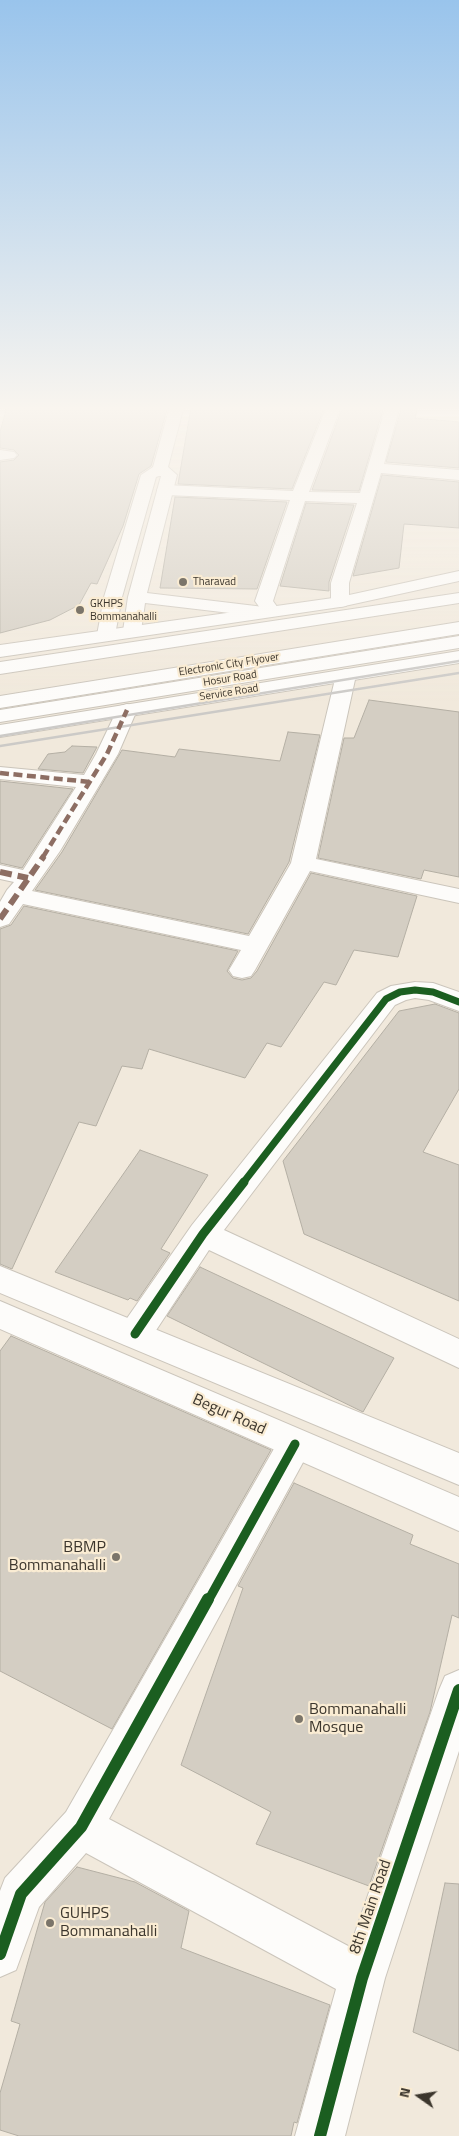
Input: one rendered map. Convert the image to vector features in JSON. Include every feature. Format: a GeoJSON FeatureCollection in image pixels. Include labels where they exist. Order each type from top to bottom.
{"type":"FeatureCollection","features":[{"type":"Feature","properties":{"kind":"main road"},"geometry":{"type":"LineString","coordinates":[[106,635],[114,597],[141,506]]}},
{"type":"Feature","properties":{"kind":"main road"},"geometry":{"type":"LineString","coordinates":[[132,631],[137,597],[162,506]]}},
{"type":"Feature","properties":{"kind":"main road"},"geometry":{"type":"LineString","coordinates":[[268,612],[264,602],[296,506]]}},
{"type":"Feature","properties":{"kind":"main road"},"geometry":{"type":"LineString","coordinates":[[340,602],[340,583],[364,506]]}},
{"type":"Feature","properties":{"kind":"main road"},"geometry":{"type":"LineString","coordinates":[[0,651],[340,602],[459,576]]}},
{"type":"Feature","properties":{"kind":"main road"},"geometry":{"type":"LineString","coordinates":[[137,597],[268,612]]}},
{"type":"Feature","properties":{"kind":"main road"},"geometry":{"type":"LineString","coordinates":[[0,668],[459,598]]}},
{"type":"Feature","properties":{"kind":"main road","name":"Electronic City Flyover"},"geometry":{"type":"LineString","coordinates":[[0,685],[459,612]]}},
{"type":"Feature","properties":{"kind":"main road","name":"Electronic City Flyover"},"geometry":{"type":"LineString","coordinates":[[0,702],[459,628]]}},
{"type":"Feature","properties":{"kind":"main road","name":"Hosur Road"},"geometry":{"type":"LineString","coordinates":[[0,716],[459,642]]}},
{"type":"Feature","properties":{"kind":"main road","name":"Service Road"},"geometry":{"type":"LineString","coordinates":[[0,730],[459,657]]}},
{"type":"Feature","properties":{"kind":"main road"},"geometry":{"type":"LineString","coordinates":[[242,970],[303,863],[346,675]]}},
{"type":"Feature","properties":{"kind":"main road"},"geometry":{"type":"LineString","coordinates":[[0,919],[21,886],[48,851],[108,754],[127,710]]}},
{"type":"Feature","properties":{"kind":"main road"},"geometry":{"type":"LineString","coordinates":[[0,773],[90,782]]}},
{"type":"Feature","properties":{"kind":"main road"},"geometry":{"type":"LineString","coordinates":[[303,863],[459,896]]}},
{"type":"Feature","properties":{"kind":"main road"},"geometry":{"type":"LineString","coordinates":[[0,872],[21,886],[256,945]]}},
{"type":"Feature","properties":{"kind":"main road"},"geometry":{"type":"LineString","coordinates":[[135,1334],[204,1234],[386,999],[400,992],[414,990],[433,992],[459,1002]]}},
{"type":"Feature","properties":{"kind":"main road"},"geometry":{"type":"LineString","coordinates":[[204,1234],[459,1354]]}},
{"type":"Feature","properties":{"kind":"main road"},"geometry":{"type":"LineString","coordinates":[[0,1279],[459,1468]]}},
{"type":"Feature","properties":{"kind":"main road","name":"Begur Road"},"geometry":{"type":"LineString","coordinates":[[0,1314],[459,1514]]}},
{"type":"Feature","properties":{"kind":"main road"},"geometry":{"type":"LineString","coordinates":[[0,1954],[21,1894],[81,1827],[295,1444]]}},
{"type":"Feature","properties":{"kind":"main road","name":"8th Main Road"},"geometry":{"type":"LineString","coordinates":[[320,2136],[362,1978],[459,1690]]}},
{"type":"Feature","properties":{"kind":"main road"},"geometry":{"type":"LineString","coordinates":[[81,1827],[362,1978]]}},
{"type":"Feature","properties":{"kind":"building"},"geometry":{"type":"Polygon","coordinates":[[[0,506],[129,506],[123,526],[97,584],[91,583],[79,605],[50,620],[0,633],[0,506]]]}},
{"type":"Feature","properties":{"kind":"building"},"geometry":{"type":"Polygon","coordinates":[[[174,506],[286,506],[257,589],[160,588],[174,506]]]}},
{"type":"Feature","properties":{"kind":"building"},"geometry":{"type":"Polygon","coordinates":[[[305,506],[354,506],[329,582],[329,591],[280,586],[305,506]]]}},
{"type":"Feature","properties":{"kind":"building"},"geometry":{"type":"Polygon","coordinates":[[[373,506],[459,506],[459,528],[404,524],[399,568],[353,576],[373,506]]]}},
{"type":"Feature","properties":{"kind":"building"},"geometry":{"type":"Polygon","coordinates":[[[369,700],[459,712],[459,877],[424,870],[421,879],[318,858],[344,738],[354,738],[369,700]]]}},
{"type":"Feature","properties":{"kind":"building"},"geometry":{"type":"Polygon","coordinates":[[[288,732],[320,735],[289,862],[248,934],[35,890],[62,852],[122,750],[175,757],[179,749],[280,761],[288,732]]]}},
{"type":"Feature","properties":{"kind":"building"},"geometry":{"type":"Polygon","coordinates":[[[72,746],[97,747],[83,773],[38,769],[48,754],[65,752],[72,746]]]}},
{"type":"Feature","properties":{"kind":"building"},"geometry":{"type":"Polygon","coordinates":[[[0,781],[73,789],[22,868],[0,863],[0,781]]]}},
{"type":"Feature","properties":{"kind":"building"},"geometry":{"type":"Polygon","coordinates":[[[311,873],[417,896],[398,957],[354,950],[336,985],[324,982],[281,1047],[267,1043],[245,1078],[149,1049],[142,1069],[122,1066],[96,1126],[79,1122],[12,1269],[0,1264],[0,929],[11,925],[24,906],[238,951],[227,971],[233,978],[242,980],[251,978],[257,971],[311,873]]]}},
{"type":"Feature","properties":{"kind":"building"},"geometry":{"type":"Polygon","coordinates":[[[435,1004],[459,1013],[459,1089],[423,1152],[459,1165],[459,1301],[304,1234],[283,1161],[399,1011],[435,1004]]]}},
{"type":"Feature","properties":{"kind":"building"},"geometry":{"type":"Polygon","coordinates":[[[140,1150],[208,1175],[161,1249],[170,1253],[137,1301],[130,1298],[128,1300],[55,1272],[140,1150]]]}},
{"type":"Feature","properties":{"kind":"building"},"geometry":{"type":"Polygon","coordinates":[[[200,1267],[394,1358],[363,1412],[167,1316],[200,1267]]]}},
{"type":"Feature","properties":{"kind":"building","name":"BBMP Bommanahalli"},"geometry":{"type":"Polygon","coordinates":[[[11,1336],[271,1450],[112,1729],[0,1671],[0,1351],[11,1336]]]}},
{"type":"Feature","properties":{"kind":"building"},"geometry":{"type":"Polygon","coordinates":[[[294,1483],[413,1535],[410,1544],[459,1564],[459,1618],[452,1615],[430,1712],[369,1886],[256,1844],[271,1812],[181,1765],[243,1588],[238,1586],[294,1483]]]}},
{"type":"Feature","properties":{"kind":"building"},"geometry":{"type":"Polygon","coordinates":[[[77,1867],[135,1882],[189,1911],[181,1948],[330,2005],[297,2123],[294,2122],[291,2136],[19,2136],[0,2130],[0,2093],[20,2024],[11,2021],[45,1902],[77,1867]]]}},
{"type":"Feature","properties":{"kind":"building"},"geometry":{"type":"Polygon","coordinates":[[[445,1883],[459,1884],[459,2051],[413,2032],[445,1883]]]}},
{"type":"Feature","properties":{"kind":"railway"},"geometry":{"type":"LineString","coordinates":[[0,736],[459,661]]}},
{"type":"Feature","properties":{"kind":"railway"},"geometry":{"type":"LineString","coordinates":[[0,746],[459,673]]}},
{"type":"Feature","properties":{"kind":"marked path"},"geometry":{"type":"LineString","coordinates":[[0,919],[48,851],[107,754],[127,710]]}},
{"type":"Feature","properties":{"kind":"marked path"},"geometry":{"type":"LineString","coordinates":[[0,773],[90,782]]}},
{"type":"Feature","properties":{"kind":"marked path"},"geometry":{"type":"LineString","coordinates":[[0,872],[28,878]]}},
{"type":"Feature","properties":{"kind":"cycle path"},"geometry":{"type":"LineString","coordinates":[[135,1334],[203,1234],[386,999],[400,992],[415,990],[433,992],[459,1002]]}},
{"type":"Feature","properties":{"kind":"cycle path"},"geometry":{"type":"LineString","coordinates":[[0,1954],[21,1894],[81,1827],[295,1444]]}},
{"type":"Feature","properties":{"kind":"cycle path"},"geometry":{"type":"LineString","coordinates":[[320,2136],[362,1978],[459,1690]]}},
{"type":"Feature","properties":{"kind":"place","name":"Tharavad"},"geometry":{"type":"Point","coordinates":[183,582]}},
{"type":"Feature","properties":{"kind":"place","name":"GKHPS Bommanahalli"},"geometry":{"type":"Point","coordinates":[80,610]}},
{"type":"Feature","properties":{"kind":"place","name":"BBMP Bommanahalli"},"geometry":{"type":"Point","coordinates":[116,1557]}},
{"type":"Feature","properties":{"kind":"place","name":"Bommanahalli Mosque"},"geometry":{"type":"Point","coordinates":[299,1719]}},
{"type":"Feature","properties":{"kind":"place","name":"GUHPS Bommanahalli"},"geometry":{"type":"Point","coordinates":[50,1923]}}]}
